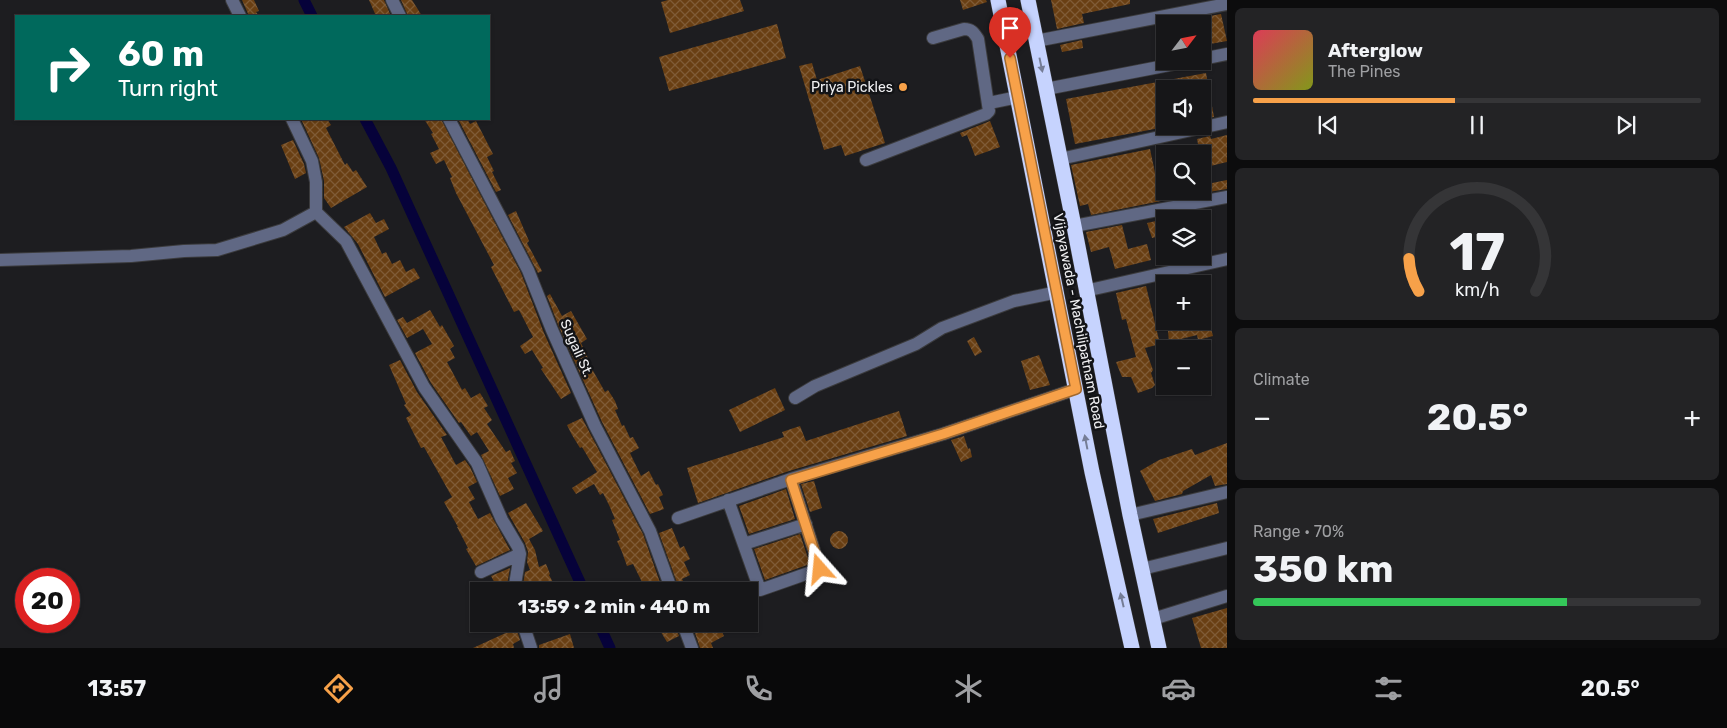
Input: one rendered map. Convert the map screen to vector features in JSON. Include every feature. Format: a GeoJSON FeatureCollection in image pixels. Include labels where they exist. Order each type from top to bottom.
{"type":"FeatureCollection","features":[{"type":"Feature","properties":{"kind":"highway","name":"Vijayawada - Machilipatnam Road"},"geometry":{"type":"LineString","coordinates":[[998,0],[1092,472],[1132,648]]}},
{"type":"Feature","properties":{"kind":"highway","name":"Vijayawada - Machilipatnam Road"},"geometry":{"type":"LineString","coordinates":[[1028,0],[1130,515],[1159,648]]}},
{"type":"Feature","properties":{"kind":"street"},"geometry":{"type":"LineString","coordinates":[[232,0],[240,15]]}},
{"type":"Feature","properties":{"kind":"street"},"geometry":{"type":"LineString","coordinates":[[392,0],[400,15]]}},
{"type":"Feature","properties":{"kind":"street"},"geometry":{"type":"LineString","coordinates":[[1036,41],[1227,4]]}},
{"type":"Feature","properties":{"kind":"street"},"geometry":{"type":"LineString","coordinates":[[866,160],[986,114],[989,111],[978,39],[975,34],[969,29],[964,29],[933,38]]}},
{"type":"Feature","properties":{"kind":"street"},"geometry":{"type":"LineString","coordinates":[[1211,57],[1227,54]]}},
{"type":"Feature","properties":{"kind":"street"},"geometry":{"type":"LineString","coordinates":[[1046,90],[1156,68]]}},
{"type":"Feature","properties":{"kind":"street"},"geometry":{"type":"LineString","coordinates":[[989,103],[1018,97]]}},
{"type":"Feature","properties":{"kind":"street"},"geometry":{"type":"LineString","coordinates":[[292,120],[312,160],[316,182],[316,212],[346,241],[424,387],[477,463],[502,520],[518,547],[520,554],[515,582]]}},
{"type":"Feature","properties":{"kind":"street","name":"Sugali St."},"geometry":{"type":"LineString","coordinates":[[450,120],[528,270],[552,330],[595,426],[650,532],[669,582]]}},
{"type":"Feature","properties":{"kind":"street"},"geometry":{"type":"LineString","coordinates":[[1060,159],[1227,122]]}},
{"type":"Feature","properties":{"kind":"street"},"geometry":{"type":"LineString","coordinates":[[1074,226],[1227,197]]}},
{"type":"Feature","properties":{"kind":"street"},"geometry":{"type":"LineString","coordinates":[[0,260],[131,256],[218,250],[283,230],[316,212]]}},
{"type":"Feature","properties":{"kind":"street"},"geometry":{"type":"LineString","coordinates":[[1086,291],[1227,259]]}},
{"type":"Feature","properties":{"kind":"street"},"geometry":{"type":"LineString","coordinates":[[795,398],[815,386],[916,344],[942,328],[1014,301],[1053,293],[1057,289]]}},
{"type":"Feature","properties":{"kind":"street"},"geometry":{"type":"LineString","coordinates":[[678,518],[791,480],[943,434],[1076,389]]}},
{"type":"Feature","properties":{"kind":"street"},"geometry":{"type":"LineString","coordinates":[[728,500],[760,590],[820,569],[791,480]]}},
{"type":"Feature","properties":{"kind":"street"},"geometry":{"type":"LineString","coordinates":[[1130,515],[1227,492]]}},
{"type":"Feature","properties":{"kind":"street"},"geometry":{"type":"LineString","coordinates":[[744,544],[806,524]]}},
{"type":"Feature","properties":{"kind":"street"},"geometry":{"type":"LineString","coordinates":[[1142,569],[1227,548]]}},
{"type":"Feature","properties":{"kind":"street"},"geometry":{"type":"LineString","coordinates":[[481,572],[520,554]]}},
{"type":"Feature","properties":{"kind":"street"},"geometry":{"type":"LineString","coordinates":[[1153,619],[1227,596]]}},
{"type":"Feature","properties":{"kind":"street"},"geometry":{"type":"LineString","coordinates":[[526,632],[531,648]]}},
{"type":"Feature","properties":{"kind":"street"},"geometry":{"type":"LineString","coordinates":[[686,632],[692,648]]}},
{"type":"Feature","properties":{"kind":"building"},"geometry":{"type":"Polygon","coordinates":[[[242,0],[254,0],[259,11],[256,12],[258,15],[249,15],[242,0]]]}},
{"type":"Feature","properties":{"kind":"building"},"geometry":{"type":"Polygon","coordinates":[[[369,0],[384,0],[391,15],[376,15],[369,0]]]}},
{"type":"Feature","properties":{"kind":"building"},"geometry":{"type":"Polygon","coordinates":[[[401,0],[412,0],[421,15],[408,15],[401,0]]]}},
{"type":"Feature","properties":{"kind":"building"},"geometry":{"type":"Polygon","coordinates":[[[668,0],[740,0],[744,11],[670,33],[661,2],[668,0]]]}},
{"type":"Feature","properties":{"kind":"building"},"geometry":{"type":"Polygon","coordinates":[[[960,0],[986,0],[987,2],[963,10],[960,0]]]}},
{"type":"Feature","properties":{"kind":"building"},"geometry":{"type":"Polygon","coordinates":[[[1051,0],[1130,0],[1130,4],[1082,14],[1084,23],[1057,29],[1051,0]]]}},
{"type":"Feature","properties":{"kind":"building"},"geometry":{"type":"Polygon","coordinates":[[[1221,14],[1227,41],[1211,44],[1211,16],[1221,14]]]}},
{"type":"Feature","properties":{"kind":"building"},"geometry":{"type":"Polygon","coordinates":[[[777,24],[786,58],[669,91],[659,57],[777,24]]]}},
{"type":"Feature","properties":{"kind":"building"},"geometry":{"type":"Polygon","coordinates":[[[1082,40],[1083,48],[1062,52],[1060,45],[1082,40]]]}},
{"type":"Feature","properties":{"kind":"building"},"geometry":{"type":"Polygon","coordinates":[[[812,63],[817,80],[860,66],[885,143],[845,156],[841,145],[824,150],[799,66],[812,63]]]}},
{"type":"Feature","properties":{"kind":"building"},"geometry":{"type":"Polygon","coordinates":[[[1206,73],[1207,80],[1168,80],[1206,73]]]}},
{"type":"Feature","properties":{"kind":"building"},"geometry":{"type":"Polygon","coordinates":[[[1156,82],[1156,129],[1075,144],[1066,99],[1156,82]]]}},
{"type":"Feature","properties":{"kind":"building"},"geometry":{"type":"Polygon","coordinates":[[[1211,100],[1214,117],[1211,118],[1211,100]]]}},
{"type":"Feature","properties":{"kind":"building"},"geometry":{"type":"Polygon","coordinates":[[[301,120],[328,120],[331,125],[326,128],[345,165],[347,163],[353,172],[356,170],[367,187],[331,208],[324,198],[324,181],[319,158],[301,120]]]}},
{"type":"Feature","properties":{"kind":"building"},"geometry":{"type":"Polygon","coordinates":[[[425,120],[442,120],[521,273],[544,333],[571,393],[561,399],[541,369],[543,368],[532,350],[525,354],[520,346],[533,337],[519,310],[514,312],[491,267],[494,265],[456,193],[450,178],[452,177],[444,160],[436,164],[430,153],[439,149],[431,134],[433,133],[425,120]]]}},
{"type":"Feature","properties":{"kind":"building"},"geometry":{"type":"Polygon","coordinates":[[[459,120],[468,120],[470,124],[476,121],[493,154],[487,157],[501,190],[496,192],[459,120]]]}},
{"type":"Feature","properties":{"kind":"building"},"geometry":{"type":"Polygon","coordinates":[[[990,121],[1000,147],[975,156],[967,135],[962,137],[960,133],[990,121]]]}},
{"type":"Feature","properties":{"kind":"building"},"geometry":{"type":"Polygon","coordinates":[[[1227,135],[1227,162],[1211,166],[1211,145],[1198,145],[1197,139],[1210,136],[1211,139],[1227,135]]]}},
{"type":"Feature","properties":{"kind":"building"},"geometry":{"type":"Polygon","coordinates":[[[293,140],[306,173],[295,179],[281,145],[293,140]]]}},
{"type":"Feature","properties":{"kind":"building"},"geometry":{"type":"Polygon","coordinates":[[[1150,149],[1156,177],[1156,200],[1161,201],[1091,215],[1088,204],[1080,206],[1071,165],[1150,149]]]}},
{"type":"Feature","properties":{"kind":"building"},"geometry":{"type":"Polygon","coordinates":[[[1227,180],[1227,189],[1211,192],[1211,183],[1227,180]]]}},
{"type":"Feature","properties":{"kind":"building"},"geometry":{"type":"Polygon","coordinates":[[[516,211],[529,241],[527,243],[542,271],[538,273],[508,215],[516,211]]]}},
{"type":"Feature","properties":{"kind":"building"},"geometry":{"type":"Polygon","coordinates":[[[370,213],[376,223],[384,219],[389,229],[374,237],[382,254],[386,252],[392,264],[400,260],[406,272],[414,268],[420,278],[385,297],[358,244],[344,227],[370,213]]]}},
{"type":"Feature","properties":{"kind":"building"},"geometry":{"type":"Polygon","coordinates":[[[1156,221],[1156,237],[1152,238],[1147,223],[1156,221]]]}},
{"type":"Feature","properties":{"kind":"building"},"geometry":{"type":"Polygon","coordinates":[[[1122,225],[1128,249],[1147,244],[1151,260],[1115,269],[1109,247],[1091,252],[1086,232],[1122,225]]]}},
{"type":"Feature","properties":{"kind":"building"},"geometry":{"type":"Polygon","coordinates":[[[1146,286],[1159,340],[1156,340],[1156,345],[1145,348],[1153,370],[1151,373],[1155,385],[1138,393],[1131,377],[1122,377],[1116,362],[1136,357],[1126,319],[1122,320],[1116,293],[1146,286]]]}},
{"type":"Feature","properties":{"kind":"building"},"geometry":{"type":"Polygon","coordinates":[[[550,294],[562,316],[571,311],[587,339],[581,343],[592,369],[605,392],[608,390],[615,401],[618,409],[615,410],[622,426],[624,425],[630,438],[633,437],[639,448],[630,453],[641,476],[649,471],[656,485],[658,484],[663,495],[659,497],[664,509],[650,514],[602,422],[559,327],[547,296],[550,294]]]}},
{"type":"Feature","properties":{"kind":"building"},"geometry":{"type":"Polygon","coordinates":[[[430,310],[440,327],[442,325],[454,346],[450,349],[455,358],[447,362],[462,390],[465,388],[471,398],[480,393],[488,406],[484,408],[492,420],[487,424],[506,452],[510,450],[515,461],[511,463],[517,473],[508,478],[514,489],[500,496],[481,455],[489,451],[477,432],[471,436],[461,422],[459,423],[431,383],[415,353],[432,344],[423,329],[407,338],[397,320],[403,317],[407,323],[430,310]]]}},
{"type":"Feature","properties":{"kind":"building"},"geometry":{"type":"Polygon","coordinates":[[[1211,328],[1213,336],[1198,340],[1197,335],[1169,340],[1168,330],[1211,328]]]}},
{"type":"Feature","properties":{"kind":"building"},"geometry":{"type":"Polygon","coordinates":[[[974,337],[982,352],[975,356],[967,341],[974,337]]]}},
{"type":"Feature","properties":{"kind":"building"},"geometry":{"type":"Polygon","coordinates":[[[1039,355],[1050,385],[1030,390],[1021,361],[1039,355]]]}},
{"type":"Feature","properties":{"kind":"building"},"geometry":{"type":"Polygon","coordinates":[[[400,360],[417,392],[447,435],[441,437],[456,465],[465,460],[470,467],[477,482],[468,487],[475,499],[469,502],[478,519],[490,513],[510,550],[476,566],[444,502],[452,497],[424,447],[421,448],[406,418],[411,415],[404,405],[406,404],[389,365],[400,360]]]}},
{"type":"Feature","properties":{"kind":"building"},"geometry":{"type":"Polygon","coordinates":[[[775,388],[785,410],[740,432],[729,410],[775,388]]]}},
{"type":"Feature","properties":{"kind":"building"},"geometry":{"type":"Polygon","coordinates":[[[899,411],[907,436],[789,471],[698,503],[687,468],[784,437],[782,432],[800,426],[806,441],[899,411]]]}},
{"type":"Feature","properties":{"kind":"building"},"geometry":{"type":"Polygon","coordinates":[[[582,418],[643,534],[660,582],[642,582],[633,564],[627,566],[617,541],[620,540],[612,520],[615,519],[603,493],[600,495],[594,484],[576,494],[572,488],[597,472],[567,425],[582,418]]]}},
{"type":"Feature","properties":{"kind":"building"},"geometry":{"type":"Polygon","coordinates":[[[964,436],[972,457],[961,462],[951,440],[964,436]]]}},
{"type":"Feature","properties":{"kind":"building"},"geometry":{"type":"Polygon","coordinates":[[[1227,443],[1227,484],[1215,486],[1211,475],[1183,491],[1182,494],[1155,501],[1140,471],[1159,460],[1192,449],[1195,455],[1227,443]]]}},
{"type":"Feature","properties":{"kind":"building"},"geometry":{"type":"Polygon","coordinates":[[[814,481],[822,508],[810,512],[801,484],[814,481]]]}},
{"type":"Feature","properties":{"kind":"building"},"geometry":{"type":"Polygon","coordinates":[[[786,489],[795,519],[749,534],[739,506],[786,489]]]}},
{"type":"Feature","properties":{"kind":"building"},"geometry":{"type":"Polygon","coordinates":[[[526,503],[543,531],[529,539],[535,550],[539,567],[546,564],[553,582],[523,582],[525,572],[530,570],[527,562],[528,552],[508,513],[526,503]]]}},
{"type":"Feature","properties":{"kind":"building"},"geometry":{"type":"Polygon","coordinates":[[[1217,503],[1219,513],[1158,533],[1153,519],[1217,503]]]}},
{"type":"Feature","properties":{"kind":"building"},"geometry":{"type":"Polygon","coordinates":[[[672,528],[680,548],[684,546],[690,559],[684,562],[690,575],[682,579],[684,582],[677,582],[659,533],[672,528]]]}},
{"type":"Feature","properties":{"kind":"building"},"geometry":{"type":"Polygon","coordinates":[[[839,531],[845,534],[848,540],[845,546],[839,549],[833,546],[830,540],[833,534],[839,531]]]}},
{"type":"Feature","properties":{"kind":"building"},"geometry":{"type":"Polygon","coordinates":[[[800,534],[810,564],[765,580],[754,549],[800,534]]]}},
{"type":"Feature","properties":{"kind":"building"},"geometry":{"type":"Polygon","coordinates":[[[510,568],[508,582],[494,582],[491,576],[510,568]]]}},
{"type":"Feature","properties":{"kind":"building"},"geometry":{"type":"Polygon","coordinates":[[[1227,608],[1227,648],[1201,648],[1192,618],[1227,608]]]}},
{"type":"Feature","properties":{"kind":"building"},"geometry":{"type":"Polygon","coordinates":[[[508,632],[518,632],[520,640],[513,644],[514,648],[473,648],[508,632]]]}},
{"type":"Feature","properties":{"kind":"building"},"geometry":{"type":"Polygon","coordinates":[[[661,632],[678,632],[679,636],[667,642],[661,632]]]}},
{"type":"Feature","properties":{"kind":"building"},"geometry":{"type":"Polygon","coordinates":[[[695,632],[722,632],[724,636],[711,643],[713,648],[700,648],[695,632]]]}},
{"type":"Feature","properties":{"kind":"building"},"geometry":{"type":"Polygon","coordinates":[[[570,634],[574,648],[539,648],[539,645],[570,634]]]}},
{"type":"Feature","properties":{"kind":"waterway"},"geometry":{"type":"LineString","coordinates":[[304,0],[312,15]]}},
{"type":"Feature","properties":{"kind":"waterway"},"geometry":{"type":"LineString","coordinates":[[366,120],[391,168],[580,582]]}},
{"type":"Feature","properties":{"kind":"waterway"},"geometry":{"type":"LineString","coordinates":[[603,632],[610,648]]}},
{"type":"Feature","properties":{"kind":"place","name":"Priya Pickles"},"geometry":{"type":"Point","coordinates":[903,87]}},
{"type":"Feature","properties":{"kind":"route"},"geometry":{"type":"LineString","coordinates":[[820,569],[791,480],[943,434],[1076,389],[1010,58]]}}]}
